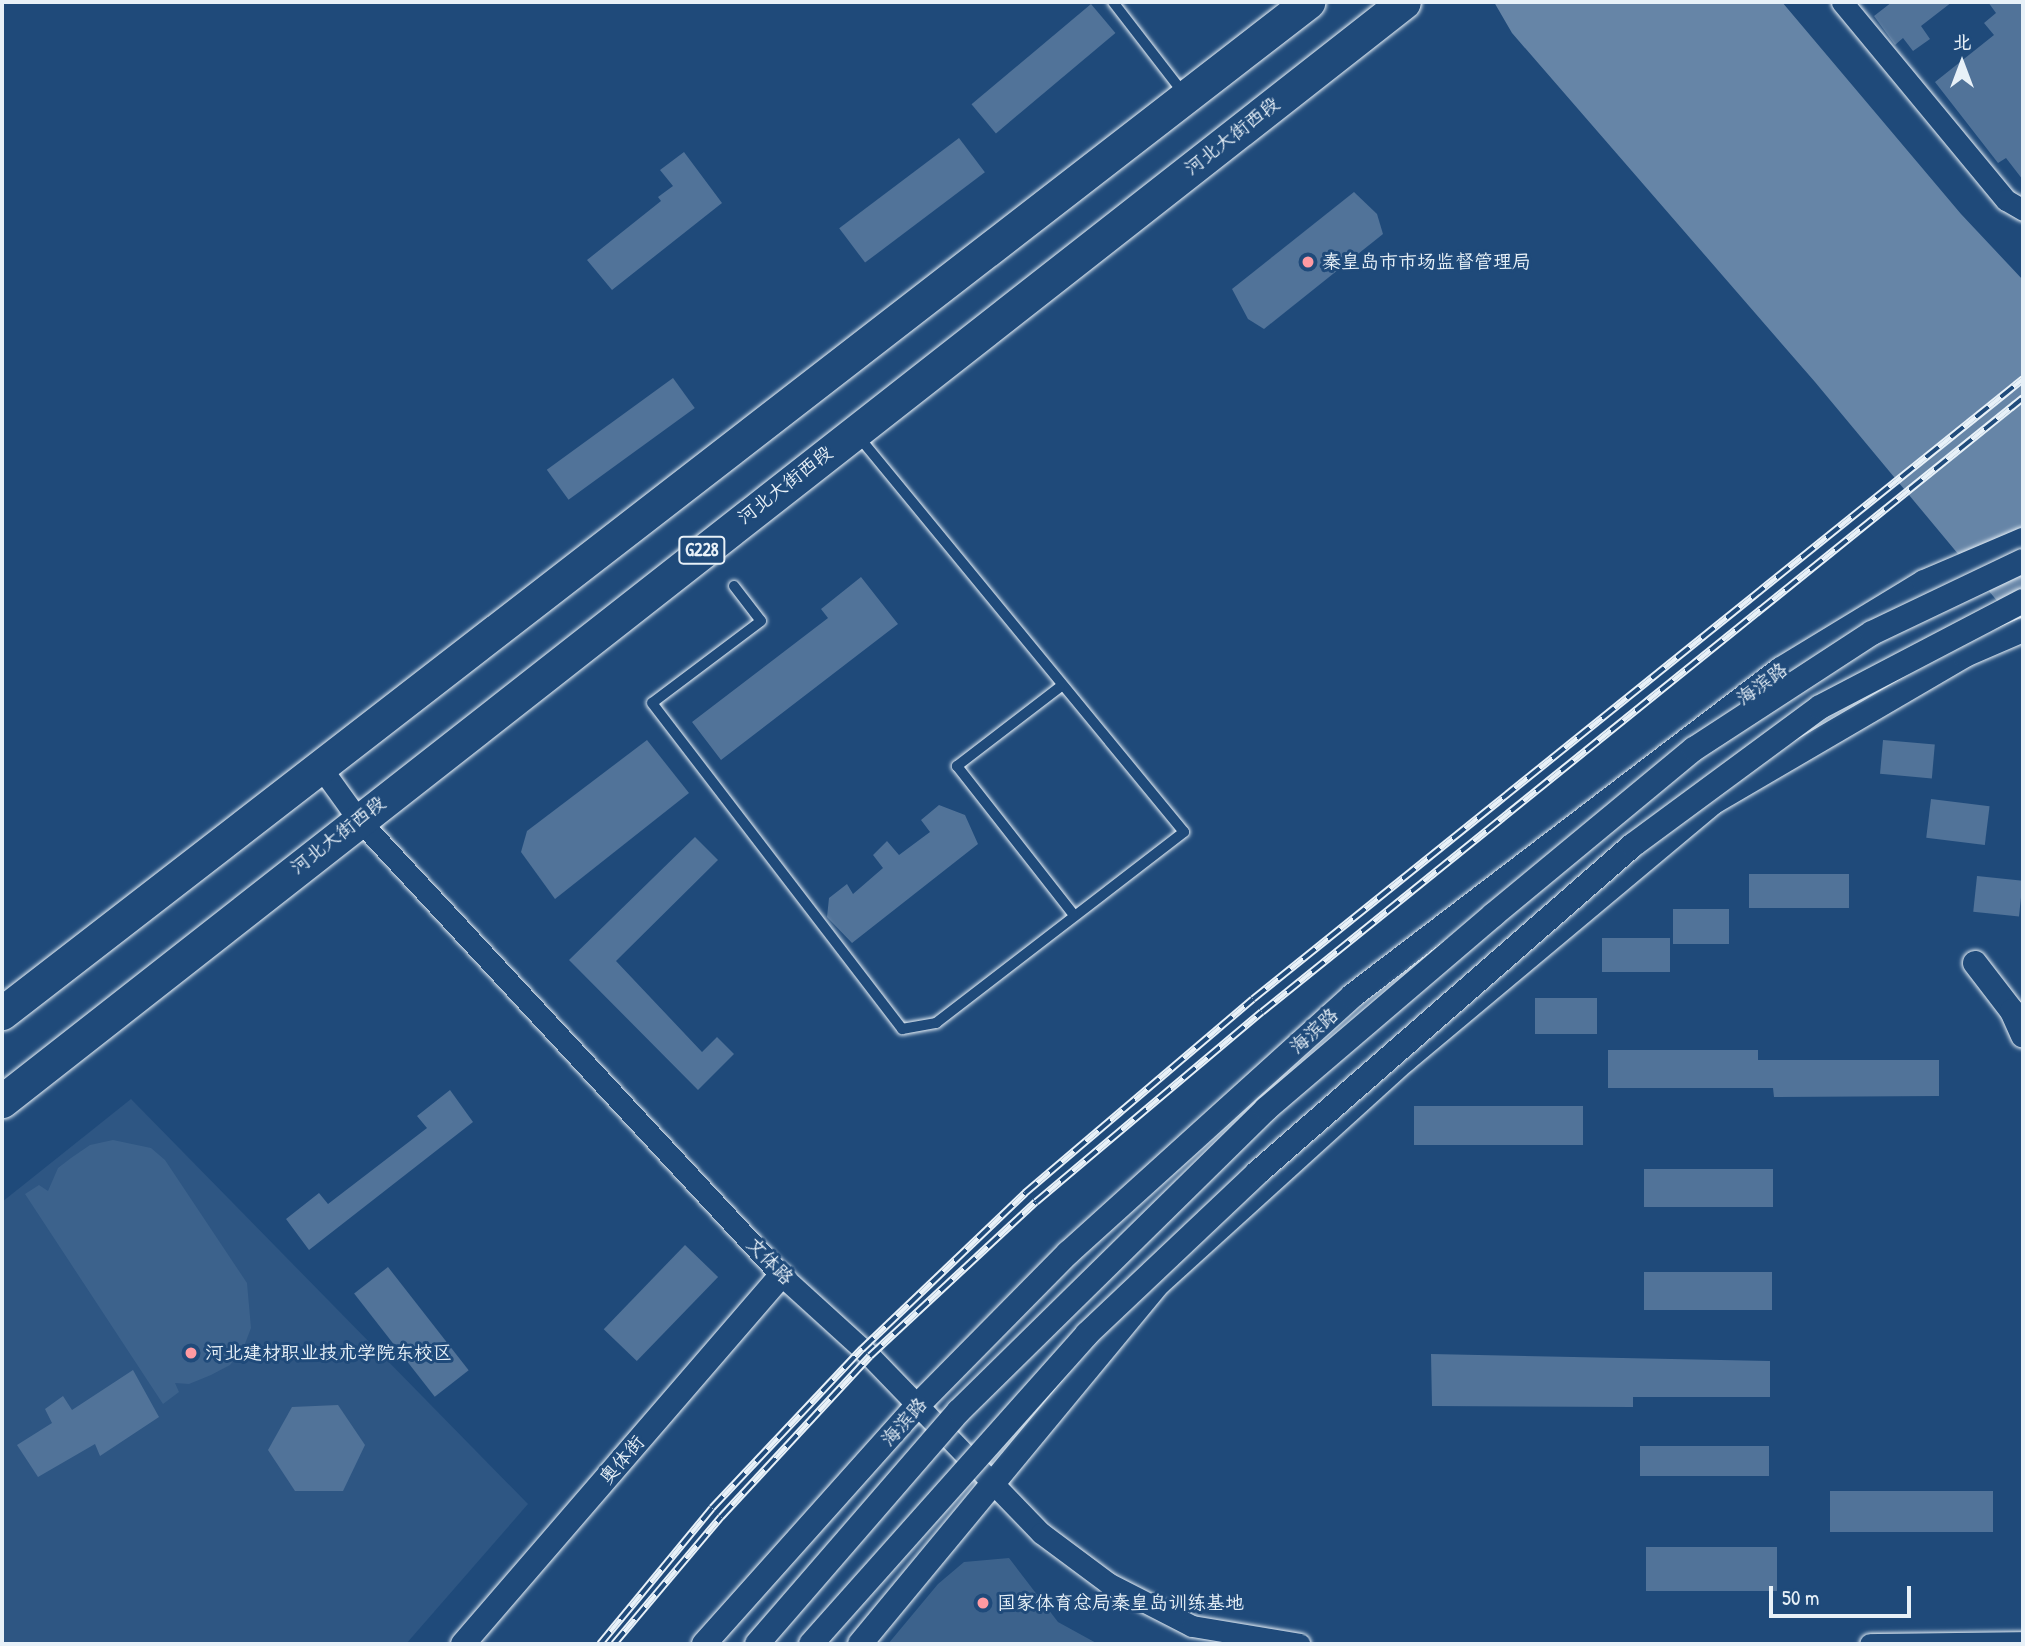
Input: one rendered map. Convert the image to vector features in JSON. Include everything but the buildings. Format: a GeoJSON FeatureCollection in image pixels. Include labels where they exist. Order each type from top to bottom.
{"type":"FeatureCollection","features":[{"type":"Feature","properties":{"kind":"highway"},"geometry":{"type":"LineString","coordinates":[[2,1013],[1308,2]]}},
{"type":"Feature","properties":{"kind":"highway","name":"河北大街西段"},"geometry":{"type":"LineString","coordinates":[[2,1101],[358,819],[1404,2]]}},
{"type":"Feature","properties":{"kind":"street"},"geometry":{"type":"LineString","coordinates":[[1842,2],[2006,200],[2023,210]]}},
{"type":"Feature","properties":{"kind":"street","name":"海滨路"},"geometry":{"type":"LineString","coordinates":[[704,1644],[918,1405],[1069,1253],[1352,996],[1781,669],[1924,583],[2023,540]]}},
{"type":"Feature","properties":{"kind":"street","name":"海滨路"},"geometry":{"type":"LineString","coordinates":[[757,1644],[959,1411],[1266,1110],[1493,915],[1694,749],[1872,633],[1994,571],[2023,561]]}},
{"type":"Feature","properties":{"kind":"street"},"geometry":{"type":"LineString","coordinates":[[811,1644],[1087,1334],[1257,1173],[1633,845],[1820,707],[2023,601]]}},
{"type":"Feature","properties":{"kind":"street"},"geometry":{"type":"LineString","coordinates":[[860,1644],[995,1485],[1160,1282],[1405,1060],[1712,803],[1965,655],[2023,631]]}},
{"type":"Feature","properties":{"kind":"street","name":"文体路"},"geometry":{"type":"LineString","coordinates":[[319,765],[358,819],[781,1275],[918,1405],[1041,1534],[1108,1583],[1192,1626],[1299,1644]]}},
{"type":"Feature","properties":{"kind":"street"},"geometry":{"type":"LineString","coordinates":[[1975,962],[2012,1011],[2023,1036]]}},
{"type":"Feature","properties":{"kind":"street","name":"奥体街"},"geometry":{"type":"LineString","coordinates":[[463,1644],[781,1275]]}},
{"type":"Feature","properties":{"kind":"street"},"geometry":{"type":"LineString","coordinates":[[1870,1644],[2023,1642]]}},
{"type":"Feature","properties":{"kind":"lane"},"geometry":{"type":"LineString","coordinates":[[1113,2],[1186,96]]}},
{"type":"Feature","properties":{"kind":"lane"},"geometry":{"type":"LineString","coordinates":[[734,586],[761,621],[652,703],[902,1029],[936,1023],[1073,914],[1184,832],[1060,687],[854,432]]}},
{"type":"Feature","properties":{"kind":"lane"},"geometry":{"type":"LineString","coordinates":[[1060,687],[957,766],[1073,914]]}},
{"type":"Feature","properties":{"kind":"shaded area"},"geometry":{"type":"Polygon","coordinates":[[[1494,2],[1782,2],[1961,214],[2023,280],[2023,632],[1815,382],[1512,33],[1494,2]]]}},
{"type":"Feature","properties":{"kind":"shaded area","name":"河北建材职业技术学院东校区"},"geometry":{"type":"Polygon","coordinates":[[[131,1099],[528,1504],[406,1644],[2,1644],[2,1202],[131,1099]]]}},
{"type":"Feature","properties":{"kind":"shaded area"},"geometry":{"type":"Polygon","coordinates":[[[113,1140],[151,1148],[165,1160],[247,1283],[251,1328],[243,1349],[230,1365],[211,1375],[189,1384],[175,1383],[179,1392],[163,1404],[25,1194],[39,1185],[48,1191],[58,1168],[90,1145],[113,1140]]]}},
{"type":"Feature","properties":{"kind":"shaded area","name":"国家体育总局秦皇岛训练基地"},"geometry":{"type":"Polygon","coordinates":[[[1009,1558],[1058,1622],[1098,1644],[888,1644],[938,1584],[964,1562],[1009,1558]]]}},
{"type":"Feature","properties":{"kind":"railway"},"geometry":{"type":"LineString","coordinates":[[600,1644],[712,1508],[862,1349],[1025,1193],[1253,999],[2023,379]]}},
{"type":"Feature","properties":{"kind":"railway"},"geometry":{"type":"LineString","coordinates":[[614,1644],[721,1517],[870,1356],[1036,1202],[1262,1012],[2023,398]]}},
{"type":"Feature","properties":{"kind":"place","name":"秦皇岛市市场监督管理局"},"geometry":{"type":"Point","coordinates":[1308,262]}},
{"type":"Feature","properties":{"kind":"place","name":"河北建材职业技术学院东校区"},"geometry":{"type":"Point","coordinates":[191,1353]}},
{"type":"Feature","properties":{"kind":"place","name":"国家体育总局秦皇岛训练基地"},"geometry":{"type":"Point","coordinates":[983,1603]}}]}
